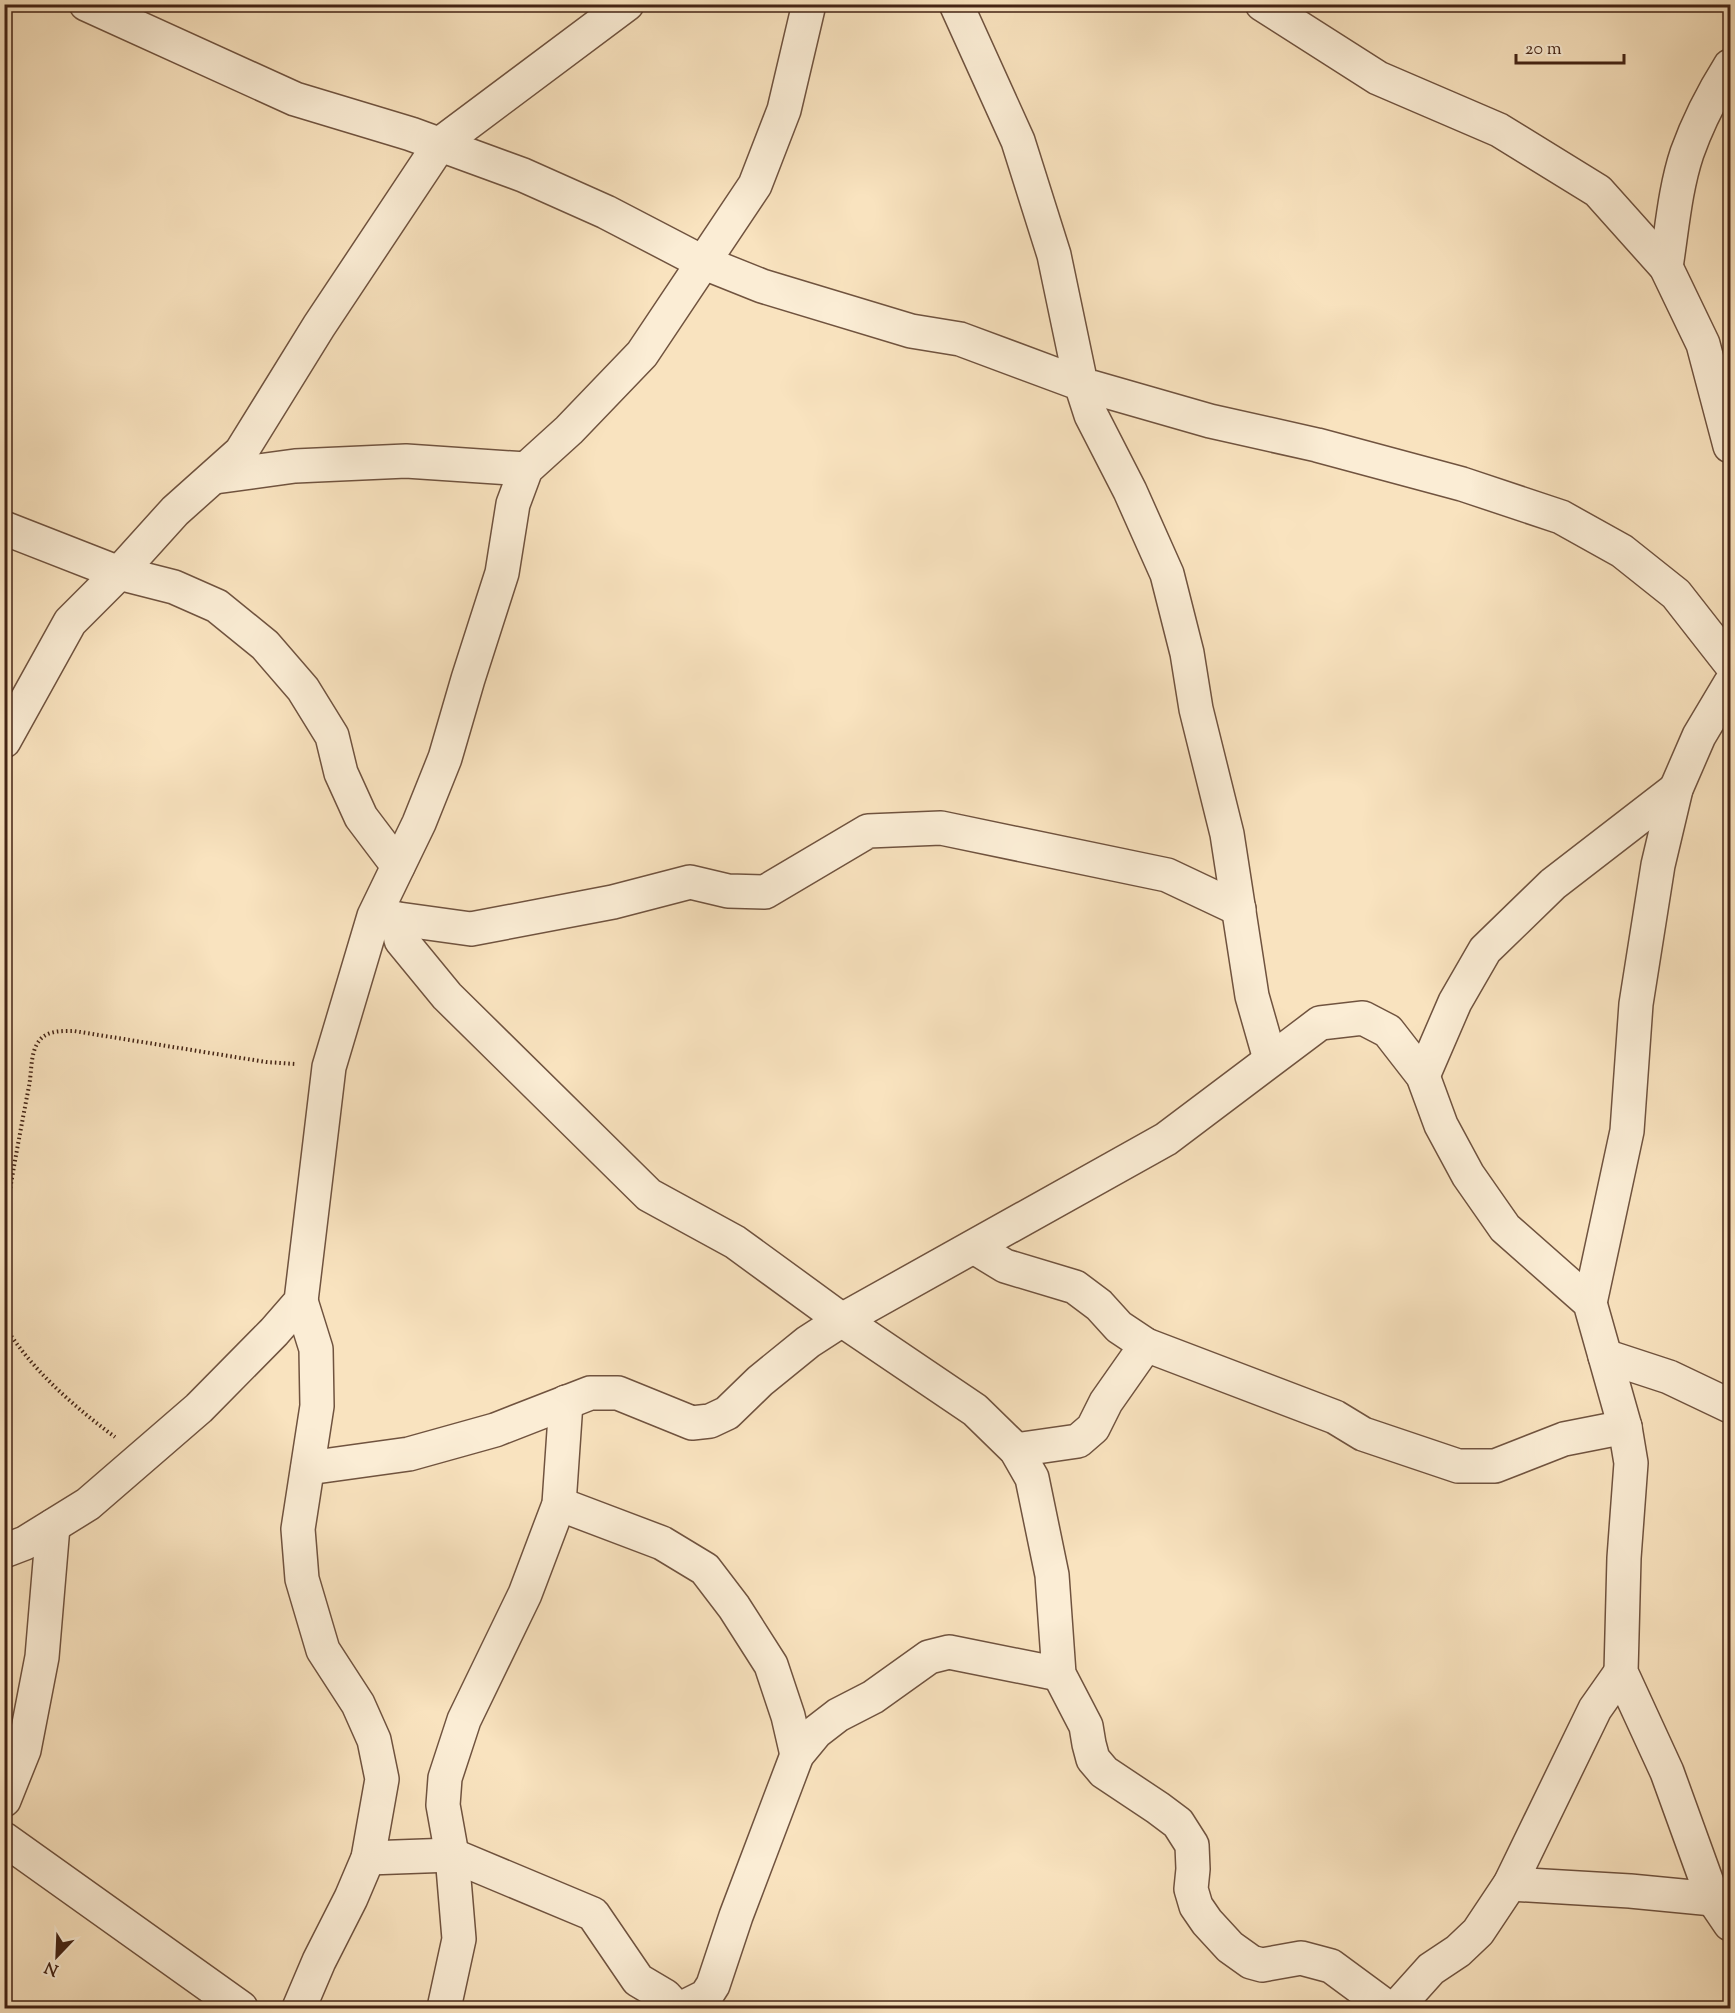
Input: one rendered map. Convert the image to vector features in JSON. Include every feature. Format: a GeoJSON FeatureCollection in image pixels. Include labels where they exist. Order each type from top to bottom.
{"type":"FeatureCollection","features":[{"type":"Feature","properties":{"kind":"street"},"geometry":{"type":"LineString","coordinates":[[86,4],[295,99],[440,144],[533,179],[606,212],[702,262],[762,286],[911,331],[960,339],[1081,384],[1210,421],[1317,445],[1462,484],[1561,517],[1622,551],[1676,594],[1731,663]]}},
{"type":"Feature","properties":{"kind":"street"},"geometry":{"type":"LineString","coordinates":[[4,741],[70,622],[119,573],[175,511],[241,452],[319,326],[440,144],[627,4]]}},
{"type":"Feature","properties":{"kind":"street"},"geometry":{"type":"LineString","coordinates":[[299,2008],[368,1858],[382,1779],[374,1740],[358,1704],[323,1650],[302,1579],[298,1529],[317,1406],[316,1349],[300,1301],[329,1067],[386,917],[398,866],[419,823],[445,758],[502,573],[513,504],[526,469],[569,430],[642,354],[755,184],[784,110],[809,4]]}},
{"type":"Feature","properties":{"kind":"street"},"geometry":{"type":"LineString","coordinates":[[956,4],[1018,141],[1054,255],[1081,384],[1091,415],[1130,491],[1167,574],[1227,834],[1252,996],[1270,1059]]}},
{"type":"Feature","properties":{"kind":"street"},"geometry":{"type":"LineString","coordinates":[[1262,4],[1378,78],[1499,130],[1598,191],[1666,267],[1717,350],[1731,446]]}},
{"type":"Feature","properties":{"kind":"street"},"geometry":{"type":"LineString","coordinates":[[1666,267],[1687,154],[1712,96],[1731,66]]}},
{"type":"Feature","properties":{"kind":"street"},"geometry":{"type":"LineString","coordinates":[[215,477],[295,466],[406,461],[526,469]]}},
{"type":"Feature","properties":{"kind":"street"},"geometry":{"type":"LineString","coordinates":[[4,528],[119,573],[174,587],[217,606],[265,645],[303,689],[332,736],[341,773],[361,817],[398,866]]}},
{"type":"Feature","properties":{"kind":"street"},"geometry":{"type":"LineString","coordinates":[[1722,1912],[1667,1772],[1621,1672],[1624,1558],[1631,1463],[1625,1427],[1590,1303],[1627,1131],[1637,992],[1658,865],[1676,789],[1699,736],[1731,684]]}},
{"type":"Feature","properties":{"kind":"street"},"geometry":{"type":"LineString","coordinates":[[1423,1076],[1455,1002],[1485,950],[1553,884],[1676,789]]}},
{"type":"Feature","properties":{"kind":"street"},"geometry":{"type":"LineString","coordinates":[[386,917],[471,929],[613,902],[690,882],[728,891],[765,892],[868,831],[941,828],[1167,875],[1239,909]]}},
{"type":"Feature","properties":{"kind":"street"},"geometry":{"type":"LineString","coordinates":[[386,917],[400,940],[447,996],[648,1195],[735,1242],[842,1320],[975,1410],[1016,1450],[1032,1478],[1052,1575],[1059,1674],[1086,1726],[1093,1759],[1104,1772],[1178,1823],[1192,1845],[1191,1889],[1196,1906],[1230,1947],[1251,1962],[1262,1965],[1301,1958],[1331,1966],[1388,2008]]}},
{"type":"Feature","properties":{"kind":"street"},"geometry":{"type":"LineString","coordinates":[[308,1468],[409,1454],[495,1430],[590,1393],[618,1393],[692,1423],[710,1421],[727,1413],[760,1381],[808,1342],[842,1320],[1166,1139],[1320,1023],[1363,1018],[1388,1031],[1423,1076],[1441,1125],[1468,1175],[1506,1228],[1590,1303]]}},
{"type":"Feature","properties":{"kind":"street"},"geometry":{"type":"LineString","coordinates":[[974,1247],[1005,1266],[1075,1287],[1099,1305],[1119,1327],[1146,1345],[1335,1417],[1363,1434],[1458,1466],[1495,1466],[1564,1439],[1625,1427]]}},
{"type":"Feature","properties":{"kind":"street"},"geometry":{"type":"LineString","coordinates":[[4,1551],[25,1543],[88,1504],[199,1408],[274,1332],[300,1301]]}},
{"type":"Feature","properties":{"kind":"street"},"geometry":{"type":"LineString","coordinates":[[1016,1450],[1078,1442],[1093,1428],[1106,1401],[1146,1345]]}},
{"type":"Feature","properties":{"kind":"street"},"geometry":{"type":"LineString","coordinates":[[1605,1356],[1669,1377],[1731,1406]]}},
{"type":"Feature","properties":{"kind":"street"},"geometry":{"type":"LineString","coordinates":[[444,2008],[459,1939],[452,1856],[443,1805],[445,1778],[464,1720],[525,1594],[559,1504],[566,1402]]}},
{"type":"Feature","properties":{"kind":"street"},"geometry":{"type":"LineString","coordinates":[[559,1504],[662,1543],[705,1569],[734,1607],[771,1665],[788,1716],[797,1755]]}},
{"type":"Feature","properties":{"kind":"street"},"geometry":{"type":"LineString","coordinates":[[4,1800],[24,1750],[42,1657],[53,1526]]}},
{"type":"Feature","properties":{"kind":"street"},"geometry":{"type":"LineString","coordinates":[[682,2008],[706,1996],[713,1984],[736,1916],[797,1755],[816,1732],[838,1715],[873,1697],[929,1657],[948,1652],[1059,1674]]}},
{"type":"Feature","properties":{"kind":"street"},"geometry":{"type":"LineString","coordinates":[[1396,2008],[1431,1969],[1458,1951],[1478,1932],[1510,1884],[1594,1709],[1621,1672]]}},
{"type":"Feature","properties":{"kind":"street"},"geometry":{"type":"LineString","coordinates":[[4,1839],[241,2008]]}},
{"type":"Feature","properties":{"kind":"street"},"geometry":{"type":"LineString","coordinates":[[368,1858],[452,1856],[593,1914],[638,1980],[665,1996],[676,2008]]}},
{"type":"Feature","properties":{"kind":"street"},"geometry":{"type":"LineString","coordinates":[[1510,1884],[1630,1891],[1722,1912]]}},
{"type":"Feature","properties":{"kind":"path"},"geometry":{"type":"LineString","coordinates":[[4,1228],[33,1055],[40,1039],[54,1031],[105,1035],[266,1062],[329,1067]]}},
{"type":"Feature","properties":{"kind":"path"},"geometry":{"type":"LineString","coordinates":[[4,1325],[17,1346],[51,1383],[94,1421],[144,1456]]}}]}
